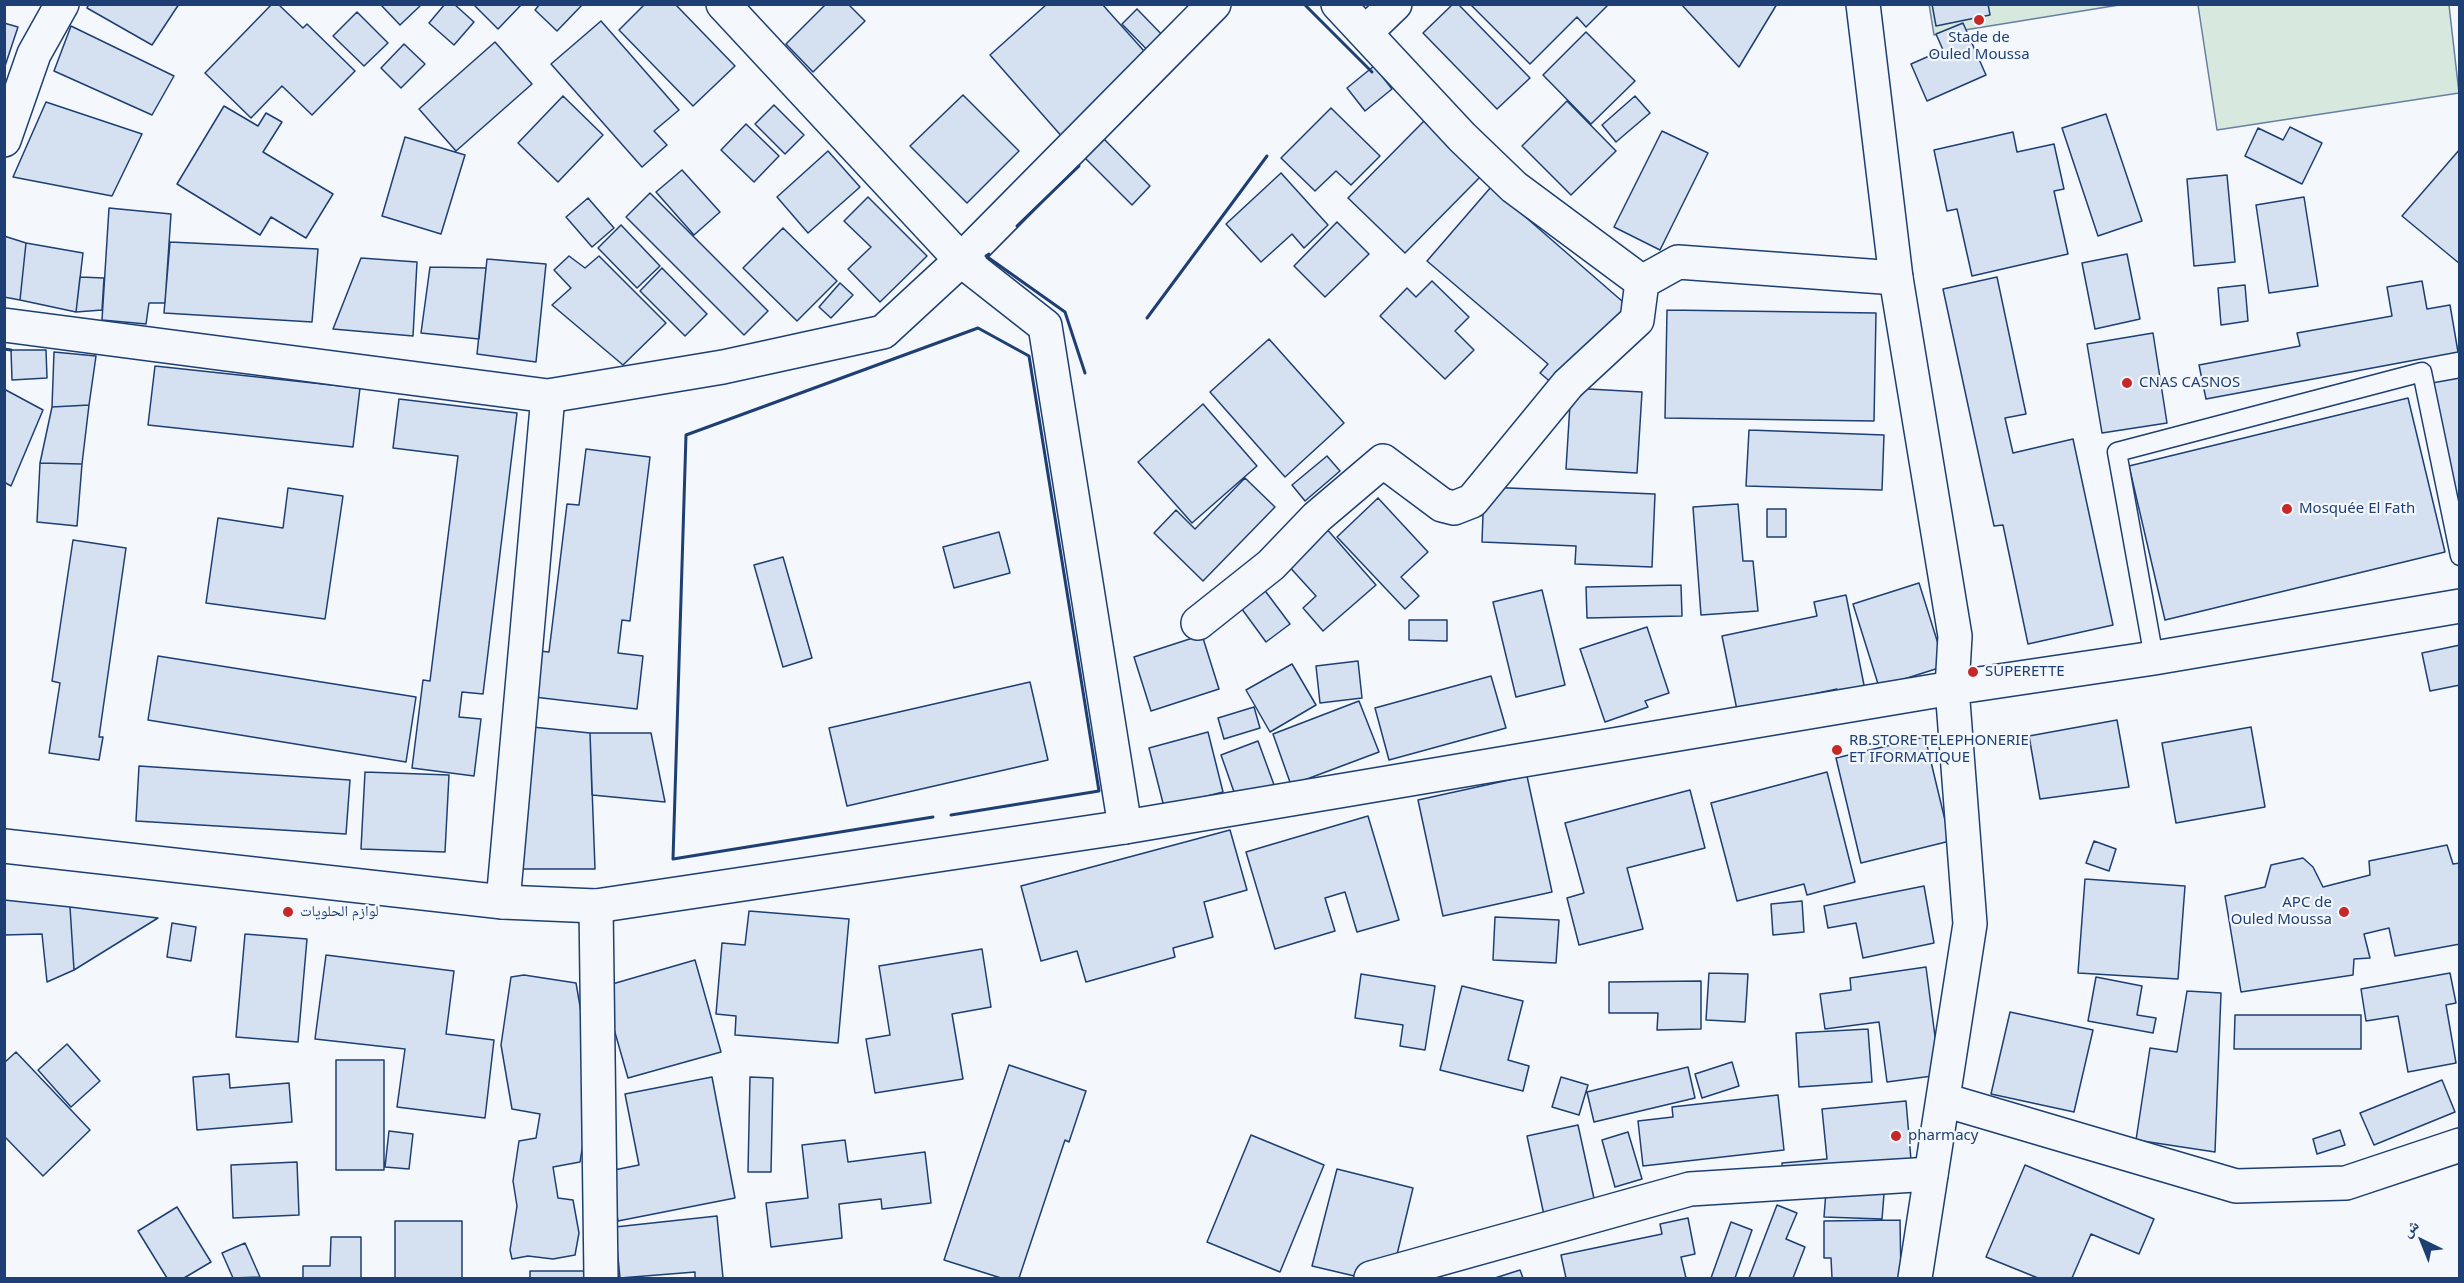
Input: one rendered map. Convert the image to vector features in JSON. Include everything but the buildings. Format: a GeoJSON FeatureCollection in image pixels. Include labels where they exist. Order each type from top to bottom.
{"type":"FeatureCollection","features":[{"type":"Feature","properties":{"kind":"street"},"geometry":{"type":"LineString","coordinates":[[4,140],[34,54],[62,4]]}},
{"type":"Feature","properties":{"kind":"street"},"geometry":{"type":"LineString","coordinates":[[723,4],[961,260],[1045,326],[1125,827]]}},
{"type":"Feature","properties":{"kind":"street"},"geometry":{"type":"LineString","coordinates":[[4,325],[548,396],[723,367],[883,332],[961,260],[1214,4]]}},
{"type":"Feature","properties":{"kind":"street"},"geometry":{"type":"LineString","coordinates":[[1338,4],[1462,137],[1514,188],[1642,282]]}},
{"type":"Feature","properties":{"kind":"street"},"geometry":{"type":"LineString","coordinates":[[1365,33],[1395,4]]}},
{"type":"Feature","properties":{"kind":"street"},"geometry":{"type":"LineString","coordinates":[[1863,4],[1896,278],[1955,636],[1952,688],[1970,924],[1915,1278]]}},
{"type":"Feature","properties":{"kind":"street"},"geometry":{"type":"LineString","coordinates":[[1642,282],[1678,262],[1896,278]]}},
{"type":"Feature","properties":{"kind":"street"},"geometry":{"type":"LineString","coordinates":[[1198,623],[1271,565],[1317,517],[1383,461],[1442,505],[1454,508],[1472,501],[1568,384],[1637,320],[1642,282]]}},
{"type":"Feature","properties":{"kind":"street"},"geometry":{"type":"LineString","coordinates":[[503,902],[548,396]]}},
{"type":"Feature","properties":{"kind":"street"},"geometry":{"type":"LineString","coordinates":[[4,846],[503,902],[596,906],[1125,827],[1952,688],[2154,658],[2460,606]]}},
{"type":"Feature","properties":{"kind":"street"},"geometry":{"type":"LineString","coordinates":[[596,906],[601,1278]]}},
{"type":"Feature","properties":{"kind":"street"},"geometry":{"type":"LineString","coordinates":[[1944,1100],[2236,1186],[2346,1183],[2460,1145]]}},
{"type":"Feature","properties":{"kind":"street"},"geometry":{"type":"LineString","coordinates":[[1371,1278],[1690,1189],[1931,1174]]}},
{"type":"Feature","properties":{"kind":"lane"},"geometry":{"type":"LineString","coordinates":[[2154,658],[2117,452],[2422,372],[2460,556]]}},
{"type":"Feature","properties":{"kind":"shaded area","name":"Stade de Ouled Moussa"},"geometry":{"type":"Polygon","coordinates":[[[1929,4],[2119,5],[1934,35],[1929,4]]]}},
{"type":"Feature","properties":{"kind":"shaded area"},"geometry":{"type":"Polygon","coordinates":[[[2198,5],[2449,5],[2459,93],[2217,130],[2198,5]]]}},
{"type":"Feature","properties":{"kind":"wall"},"geometry":{"type":"LineString","coordinates":[[1304,4],[1372,72]]}},
{"type":"Feature","properties":{"kind":"wall"},"geometry":{"type":"LineString","coordinates":[[1147,318],[1267,156]]}},
{"type":"Feature","properties":{"kind":"wall"},"geometry":{"type":"LineString","coordinates":[[1017,226],[1079,166]]}},
{"type":"Feature","properties":{"kind":"wall"},"geometry":{"type":"LineString","coordinates":[[989,254],[986,256],[1065,312],[1085,373]]}},
{"type":"Feature","properties":{"kind":"wall"},"geometry":{"type":"LineString","coordinates":[[933,817],[673,859],[686,435],[978,328],[1029,356],[1099,791],[951,815]]}},
{"type":"Feature","properties":{"kind":"wall"},"geometry":{"type":"LineString","coordinates":[[4,349],[11,350]]}},
{"type":"Feature","properties":{"kind":"place","name":"Stade de Ouled Moussa"},"geometry":{"type":"Point","coordinates":[1979,20]}},
{"type":"Feature","properties":{"kind":"place","name":"CNAS CASNOS"},"geometry":{"type":"Point","coordinates":[2127,383]}},
{"type":"Feature","properties":{"kind":"place","name":"Mosquée El Fath"},"geometry":{"type":"Point","coordinates":[2287,509]}},
{"type":"Feature","properties":{"kind":"place","name":"SUPERETTE"},"geometry":{"type":"Point","coordinates":[1973,672]}},
{"type":"Feature","properties":{"kind":"place","name":"RB.STORE TELEPHONERIE ET IFORMATIQUE"},"geometry":{"type":"Point","coordinates":[1837,750]}},
{"type":"Feature","properties":{"kind":"place","name":"لوازم الحلويات"},"geometry":{"type":"Point","coordinates":[288,912]}},
{"type":"Feature","properties":{"kind":"place","name":"APC de Ouled Moussa"},"geometry":{"type":"Point","coordinates":[2344,912]}},
{"type":"Feature","properties":{"kind":"place","name":"pharmacy"},"geometry":{"type":"Point","coordinates":[1896,1136]}}]}
